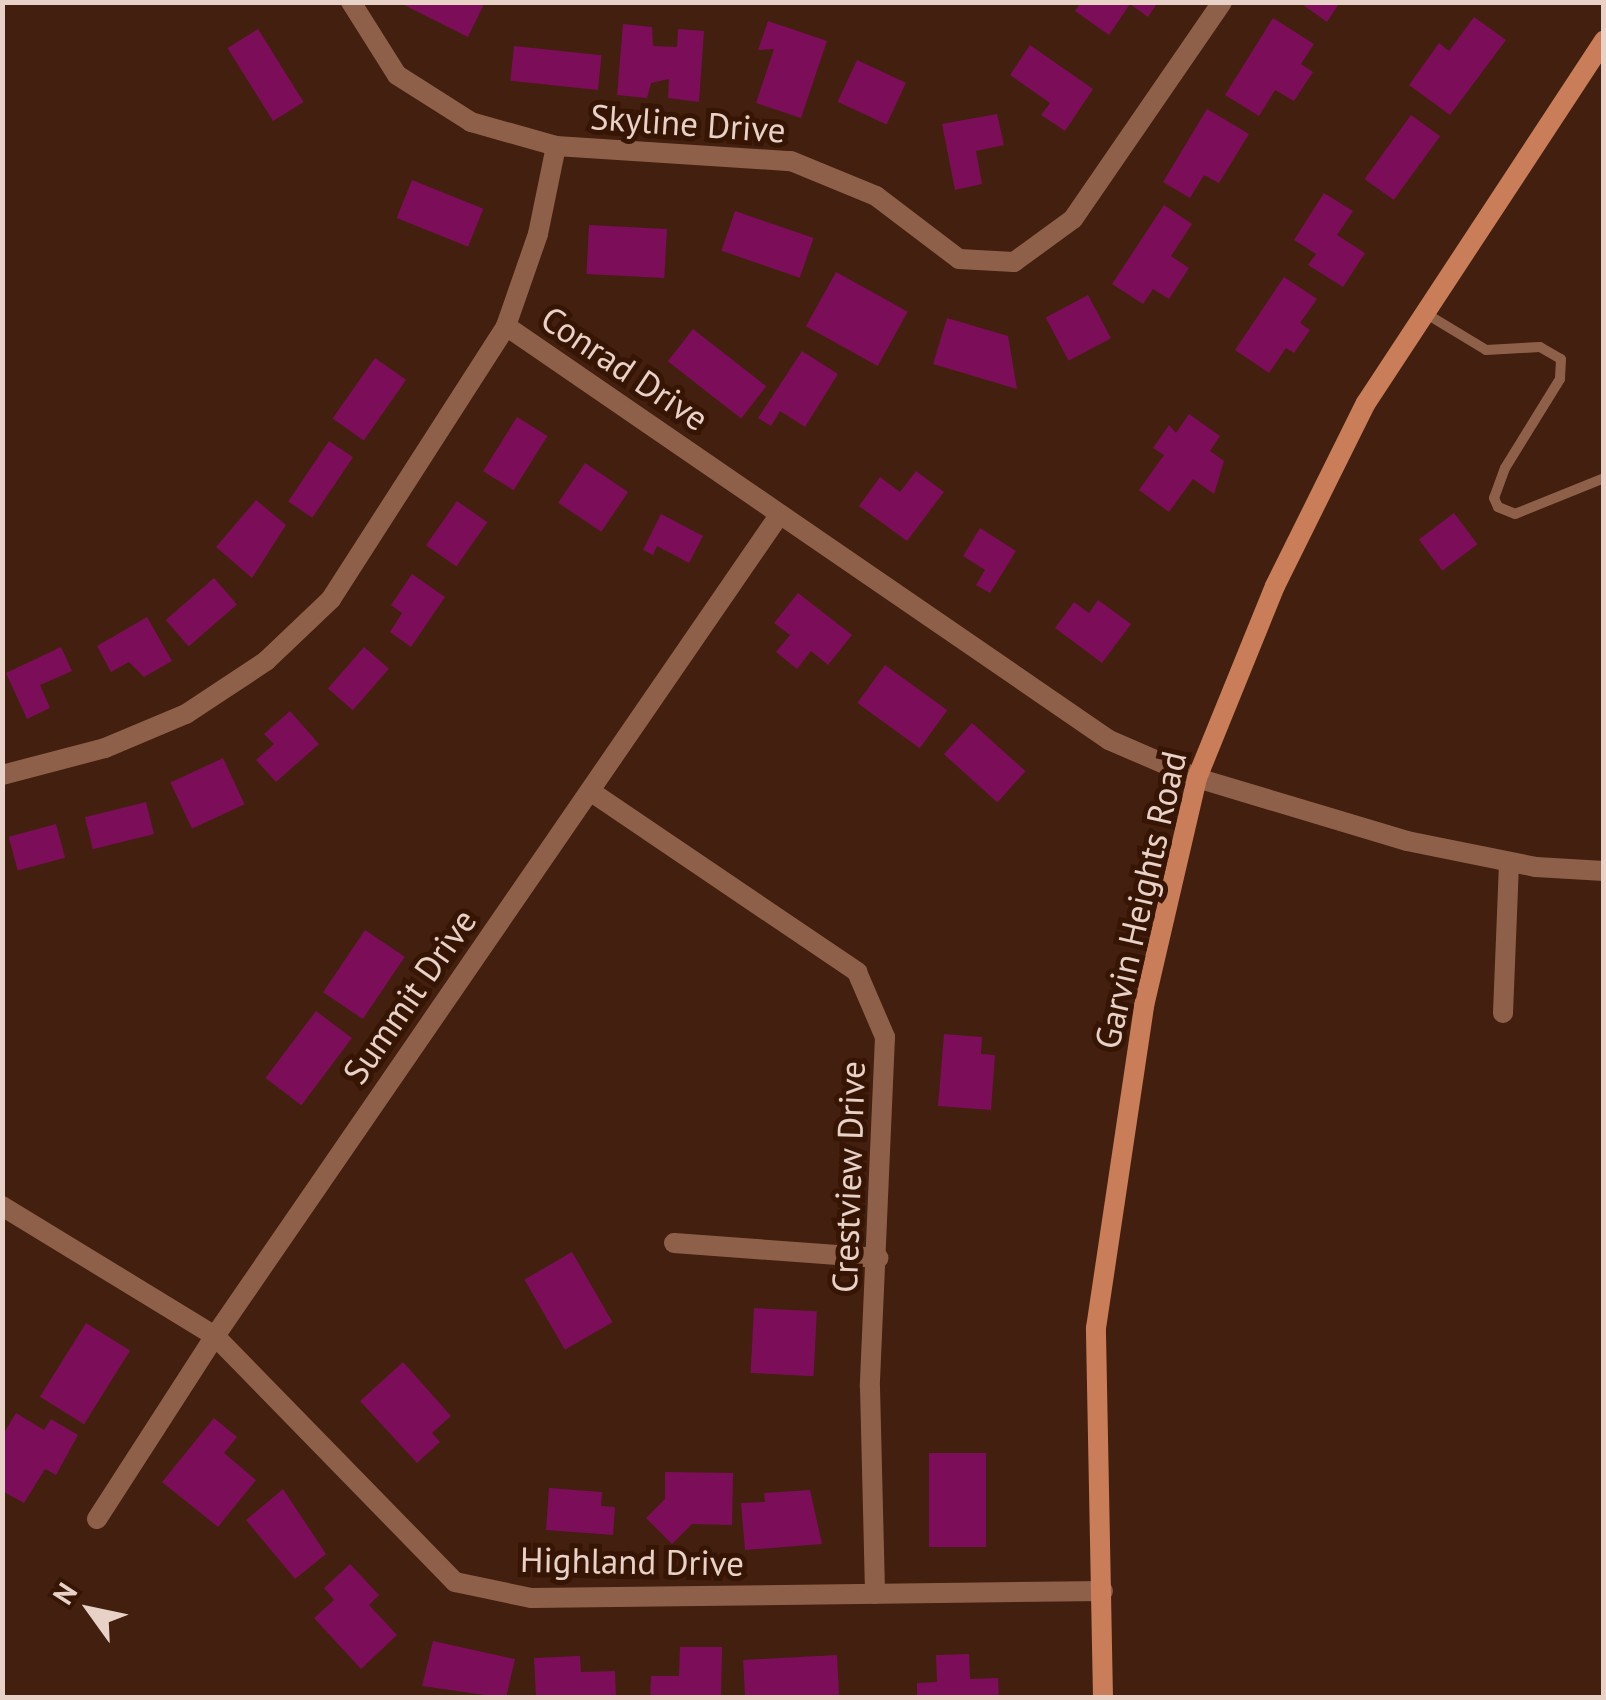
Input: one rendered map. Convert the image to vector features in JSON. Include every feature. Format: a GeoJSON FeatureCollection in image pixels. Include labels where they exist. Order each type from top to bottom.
{"type":"FeatureCollection","features":[{"type":"Feature","properties":{"kind":"main road","name":"Garvin Heights Road"},"geometry":{"type":"LineString","coordinates":[[1103,1698],[1096,1328],[1144,1006],[1197,778],[1275,586],[1366,403],[1604,40]]}},
{"type":"Feature","properties":{"kind":"street","name":"Skyline Drive"},"geometry":{"type":"LineString","coordinates":[[352,2],[397,75],[471,122],[556,146],[792,161],[876,196],[959,259],[1014,262],[1073,219],[1222,2]]}},
{"type":"Feature","properties":{"kind":"street"},"geometry":{"type":"LineString","coordinates":[[506,326],[538,234],[556,146]]}},
{"type":"Feature","properties":{"kind":"street","name":"Conrad Drive"},"geometry":{"type":"LineString","coordinates":[[2,775],[105,748],[186,714],[266,661],[331,598],[506,326],[1109,740],[1197,778],[1407,841],[1509,862],[1604,870]]}},
{"type":"Feature","properties":{"kind":"street","name":"Summit Drive"},"geometry":{"type":"LineString","coordinates":[[97,1519],[215,1336],[780,514]]}},
{"type":"Feature","properties":{"kind":"street","name":"Crestview Drive"},"geometry":{"type":"LineString","coordinates":[[590,791],[858,972],[885,1037],[870,1387],[875,1594]]}},
{"type":"Feature","properties":{"kind":"street"},"geometry":{"type":"LineString","coordinates":[[1503,1013],[1509,862]]}},
{"type":"Feature","properties":{"kind":"street","name":"Highland Drive"},"geometry":{"type":"LineString","coordinates":[[2,1206],[215,1336],[455,1582],[531,1598],[1102,1591]]}},
{"type":"Feature","properties":{"kind":"street"},"geometry":{"type":"LineString","coordinates":[[674,1243],[878,1258]]}},
{"type":"Feature","properties":{"kind":"lane"},"geometry":{"type":"LineString","coordinates":[[1425,313],[1486,350],[1540,347],[1561,358],[1560,379],[1505,468],[1494,498],[1498,507],[1515,514],[1604,478]]}},
{"type":"Feature","properties":{"kind":"building"},"geometry":{"type":"Polygon","coordinates":[[[398,2],[481,2],[484,4],[468,37],[398,2]]]}},
{"type":"Feature","properties":{"kind":"building"},"geometry":{"type":"Polygon","coordinates":[[[1081,2],[1158,2],[1148,17],[1130,4],[1109,35],[1075,11],[1081,2]]]}},
{"type":"Feature","properties":{"kind":"building"},"geometry":{"type":"Polygon","coordinates":[[[1299,2],[1340,2],[1327,22],[1299,2]]]}},
{"type":"Feature","properties":{"kind":"building"},"geometry":{"type":"Polygon","coordinates":[[[1474,17],[1506,40],[1450,115],[1409,85],[1439,43],[1449,51],[1474,17]]]}},
{"type":"Feature","properties":{"kind":"building"},"geometry":{"type":"Polygon","coordinates":[[[1273,18],[1314,44],[1301,64],[1313,72],[1294,101],[1275,90],[1259,116],[1225,95],[1273,18]]]}},
{"type":"Feature","properties":{"kind":"building"},"geometry":{"type":"Polygon","coordinates":[[[768,21],[827,41],[801,118],[756,103],[774,49],[758,50],[768,21]]]}},
{"type":"Feature","properties":{"kind":"building"},"geometry":{"type":"Polygon","coordinates":[[[623,24],[652,27],[653,46],[677,47],[678,29],[704,31],[699,102],[668,98],[669,79],[651,83],[647,98],[617,95],[623,24]]]}},
{"type":"Feature","properties":{"kind":"building"},"geometry":{"type":"Polygon","coordinates":[[[258,29],[304,102],[273,121],[227,48],[258,29]]]}},
{"type":"Feature","properties":{"kind":"building"},"geometry":{"type":"Polygon","coordinates":[[[1030,45],[1093,89],[1065,131],[1041,115],[1050,103],[1010,75],[1030,45]]]}},
{"type":"Feature","properties":{"kind":"building"},"geometry":{"type":"Polygon","coordinates":[[[514,46],[602,55],[598,90],[510,81],[514,46]]]}},
{"type":"Feature","properties":{"kind":"building"},"geometry":{"type":"Polygon","coordinates":[[[857,60],[906,83],[887,125],[838,102],[857,60]]]}},
{"type":"Feature","properties":{"kind":"building"},"geometry":{"type":"Polygon","coordinates":[[[1207,109],[1249,134],[1219,183],[1204,175],[1190,198],[1163,182],[1207,109]]]}},
{"type":"Feature","properties":{"kind":"building"},"geometry":{"type":"Polygon","coordinates":[[[997,114],[1004,145],[976,151],[982,184],[955,190],[942,124],[997,114]]]}},
{"type":"Feature","properties":{"kind":"building"},"geometry":{"type":"Polygon","coordinates":[[[1411,115],[1440,136],[1394,200],[1365,179],[1411,115]]]}},
{"type":"Feature","properties":{"kind":"building"},"geometry":{"type":"Polygon","coordinates":[[[412,180],[483,209],[468,247],[397,218],[412,180]]]}},
{"type":"Feature","properties":{"kind":"building"},"geometry":{"type":"Polygon","coordinates":[[[1324,193],[1353,211],[1337,235],[1365,253],[1343,287],[1308,265],[1316,254],[1294,240],[1324,193]]]}},
{"type":"Feature","properties":{"kind":"building"},"geometry":{"type":"Polygon","coordinates":[[[1164,205],[1192,224],[1171,256],[1189,268],[1169,299],[1153,289],[1143,304],[1112,284],[1164,205]]]}},
{"type":"Feature","properties":{"kind":"building"},"geometry":{"type":"Polygon","coordinates":[[[735,211],[813,238],[800,278],[721,251],[735,211]]]}},
{"type":"Feature","properties":{"kind":"building"},"geometry":{"type":"Polygon","coordinates":[[[589,225],[667,229],[664,278],[586,274],[589,225]]]}},
{"type":"Feature","properties":{"kind":"building"},"geometry":{"type":"Polygon","coordinates":[[[836,272],[908,312],[878,366],[806,326],[836,272]]]}},
{"type":"Feature","properties":{"kind":"building"},"geometry":{"type":"Polygon","coordinates":[[[1284,277],[1317,299],[1300,323],[1310,330],[1294,353],[1286,348],[1269,373],[1235,350],[1284,277]]]}},
{"type":"Feature","properties":{"kind":"building"},"geometry":{"type":"Polygon","coordinates":[[[1088,295],[1111,338],[1069,361],[1046,318],[1088,295]]]}},
{"type":"Feature","properties":{"kind":"building"},"geometry":{"type":"Polygon","coordinates":[[[947,318],[1008,336],[1017,389],[933,364],[947,318]]]}},
{"type":"Feature","properties":{"kind":"building"},"geometry":{"type":"Polygon","coordinates":[[[693,329],[766,386],[741,419],[668,361],[693,329]]]}},
{"type":"Feature","properties":{"kind":"building"},"geometry":{"type":"Polygon","coordinates":[[[802,351],[838,374],[805,427],[780,411],[771,426],[758,418],[802,351]]]}},
{"type":"Feature","properties":{"kind":"building"},"geometry":{"type":"Polygon","coordinates":[[[375,358],[406,380],[364,440],[333,419],[375,358]]]}},
{"type":"Feature","properties":{"kind":"building"},"geometry":{"type":"Polygon","coordinates":[[[1189,414],[1220,436],[1210,451],[1224,461],[1214,494],[1193,479],[1169,512],[1139,490],[1164,455],[1153,448],[1169,425],[1176,433],[1189,414]]]}},
{"type":"Feature","properties":{"kind":"building"},"geometry":{"type":"Polygon","coordinates":[[[517,417],[548,436],[514,490],[483,471],[517,417]]]}},
{"type":"Feature","properties":{"kind":"building"},"geometry":{"type":"Polygon","coordinates":[[[329,441],[353,457],[312,518],[288,502],[329,441]]]}},
{"type":"Feature","properties":{"kind":"building"},"geometry":{"type":"Polygon","coordinates":[[[585,463],[628,492],[601,532],[558,503],[585,463]]]}},
{"type":"Feature","properties":{"kind":"building"},"geometry":{"type":"Polygon","coordinates":[[[916,471],[944,492],[907,541],[859,506],[880,477],[900,492],[916,471]]]}},
{"type":"Feature","properties":{"kind":"building"},"geometry":{"type":"Polygon","coordinates":[[[256,500],[286,525],[252,578],[216,547],[256,500]]]}},
{"type":"Feature","properties":{"kind":"building"},"geometry":{"type":"Polygon","coordinates":[[[457,501],[487,522],[456,566],[426,545],[457,501]]]}},
{"type":"Feature","properties":{"kind":"building"},"geometry":{"type":"Polygon","coordinates":[[[1454,513],[1477,544],[1442,571],[1419,539],[1454,513]]]}},
{"type":"Feature","properties":{"kind":"building"},"geometry":{"type":"Polygon","coordinates":[[[661,514],[703,536],[689,563],[657,546],[653,555],[643,550],[661,514]]]}},
{"type":"Feature","properties":{"kind":"building"},"geometry":{"type":"Polygon","coordinates":[[[980,528],[1016,551],[990,593],[976,585],[985,570],[963,556],[980,528]]]}},
{"type":"Feature","properties":{"kind":"building"},"geometry":{"type":"Polygon","coordinates":[[[412,574],[445,597],[411,647],[390,632],[402,613],[391,605],[412,574]]]}},
{"type":"Feature","properties":{"kind":"building"},"geometry":{"type":"Polygon","coordinates":[[[214,578],[237,604],[189,646],[166,620],[214,578]]]}},
{"type":"Feature","properties":{"kind":"building"},"geometry":{"type":"Polygon","coordinates":[[[798,593],[852,635],[828,665],[811,651],[797,669],[776,652],[790,635],[774,623],[798,593]]]}},
{"type":"Feature","properties":{"kind":"building"},"geometry":{"type":"Polygon","coordinates":[[[1098,600],[1131,624],[1102,663],[1055,628],[1074,602],[1089,613],[1098,600]]]}},
{"type":"Feature","properties":{"kind":"building"},"geometry":{"type":"Polygon","coordinates":[[[147,617],[172,661],[144,677],[129,662],[111,672],[97,646],[147,617]]]}},
{"type":"Feature","properties":{"kind":"building"},"geometry":{"type":"Polygon","coordinates":[[[61,647],[72,671],[40,685],[50,708],[27,719],[6,673],[61,647]]]}},
{"type":"Feature","properties":{"kind":"building"},"geometry":{"type":"Polygon","coordinates":[[[364,647],[389,669],[353,710],[328,689],[364,647]]]}},
{"type":"Feature","properties":{"kind":"building"},"geometry":{"type":"Polygon","coordinates":[[[885,665],[947,710],[920,748],[857,703],[885,665]]]}},
{"type":"Feature","properties":{"kind":"building"},"geometry":{"type":"Polygon","coordinates":[[[290,711],[319,744],[276,782],[256,760],[274,744],[264,734],[290,711]]]}},
{"type":"Feature","properties":{"kind":"building"},"geometry":{"type":"Polygon","coordinates":[[[972,723],[1026,771],[997,802],[944,754],[972,723]]]}},
{"type":"Feature","properties":{"kind":"building"},"geometry":{"type":"Polygon","coordinates":[[[223,758],[245,804],[192,829],[170,783],[223,758]]]}},
{"type":"Feature","properties":{"kind":"building"},"geometry":{"type":"Polygon","coordinates":[[[146,802],[154,834],[93,849],[85,817],[146,802]]]}},
{"type":"Feature","properties":{"kind":"building"},"geometry":{"type":"Polygon","coordinates":[[[56,824],[65,858],[18,870],[9,837],[56,824]]]}},
{"type":"Feature","properties":{"kind":"building"},"geometry":{"type":"Polygon","coordinates":[[[365,930],[405,957],[363,1019],[323,992],[365,930]]]}},
{"type":"Feature","properties":{"kind":"building"},"geometry":{"type":"Polygon","coordinates":[[[316,1011],[352,1038],[301,1105],[265,1078],[316,1011]]]}},
{"type":"Feature","properties":{"kind":"building"},"geometry":{"type":"Polygon","coordinates":[[[944,1034],[982,1037],[981,1054],[995,1055],[991,1110],[938,1106],[944,1034]]]}},
{"type":"Feature","properties":{"kind":"building"},"geometry":{"type":"Polygon","coordinates":[[[572,1252],[612,1322],[565,1350],[524,1280],[572,1252]]]}},
{"type":"Feature","properties":{"kind":"building"},"geometry":{"type":"Polygon","coordinates":[[[754,1308],[817,1311],[814,1376],[751,1373],[754,1308]]]}},
{"type":"Feature","properties":{"kind":"building"},"geometry":{"type":"Polygon","coordinates":[[[86,1323],[130,1351],[84,1424],[40,1397],[86,1323]]]}},
{"type":"Feature","properties":{"kind":"building"},"geometry":{"type":"Polygon","coordinates":[[[403,1362],[451,1416],[432,1433],[440,1442],[417,1463],[360,1401],[403,1362]]]}},
{"type":"Feature","properties":{"kind":"building"},"geometry":{"type":"Polygon","coordinates":[[[16,1413],[44,1430],[51,1419],[78,1435],[56,1475],[45,1469],[24,1503],[2,1491],[2,1436],[16,1413]]]}},
{"type":"Feature","properties":{"kind":"building"},"geometry":{"type":"Polygon","coordinates":[[[214,1418],[237,1437],[224,1453],[256,1480],[218,1527],[162,1482],[214,1418]]]}},
{"type":"Feature","properties":{"kind":"building"},"geometry":{"type":"Polygon","coordinates":[[[929,1453],[986,1453],[986,1547],[929,1547],[929,1453]]]}},
{"type":"Feature","properties":{"kind":"building"},"geometry":{"type":"Polygon","coordinates":[[[665,1472],[733,1473],[732,1525],[692,1524],[672,1544],[646,1518],[665,1499],[665,1472]]]}},
{"type":"Feature","properties":{"kind":"building"},"geometry":{"type":"Polygon","coordinates":[[[549,1488],[602,1492],[601,1506],[615,1507],[613,1535],[546,1530],[549,1488]]]}},
{"type":"Feature","properties":{"kind":"building"},"geometry":{"type":"Polygon","coordinates":[[[283,1489],[326,1554],[295,1579],[246,1520],[283,1489]]]}},
{"type":"Feature","properties":{"kind":"building"},"geometry":{"type":"Polygon","coordinates":[[[810,1490],[822,1544],[745,1550],[741,1503],[765,1502],[764,1493],[810,1490]]]}},
{"type":"Feature","properties":{"kind":"building"},"geometry":{"type":"Polygon","coordinates":[[[350,1564],[379,1595],[369,1605],[397,1635],[361,1669],[314,1618],[334,1600],[324,1588],[350,1564]]]}},
{"type":"Feature","properties":{"kind":"building"},"geometry":{"type":"Polygon","coordinates":[[[433,1641],[515,1659],[506,1698],[422,1686],[433,1641]]]}},
{"type":"Feature","properties":{"kind":"building"},"geometry":{"type":"Polygon","coordinates":[[[680,1647],[722,1647],[721,1698],[650,1698],[651,1676],[679,1676],[680,1647]]]}},
{"type":"Feature","properties":{"kind":"building"},"geometry":{"type":"Polygon","coordinates":[[[969,1654],[970,1679],[998,1678],[999,1698],[917,1698],[917,1683],[937,1682],[936,1655],[969,1654]]]}},
{"type":"Feature","properties":{"kind":"building"},"geometry":{"type":"Polygon","coordinates":[[[837,1655],[839,1698],[745,1698],[743,1660],[837,1655]]]}},
{"type":"Feature","properties":{"kind":"building"},"geometry":{"type":"Polygon","coordinates":[[[580,1656],[581,1672],[615,1671],[616,1698],[536,1697],[534,1658],[580,1656]]]}}]}
